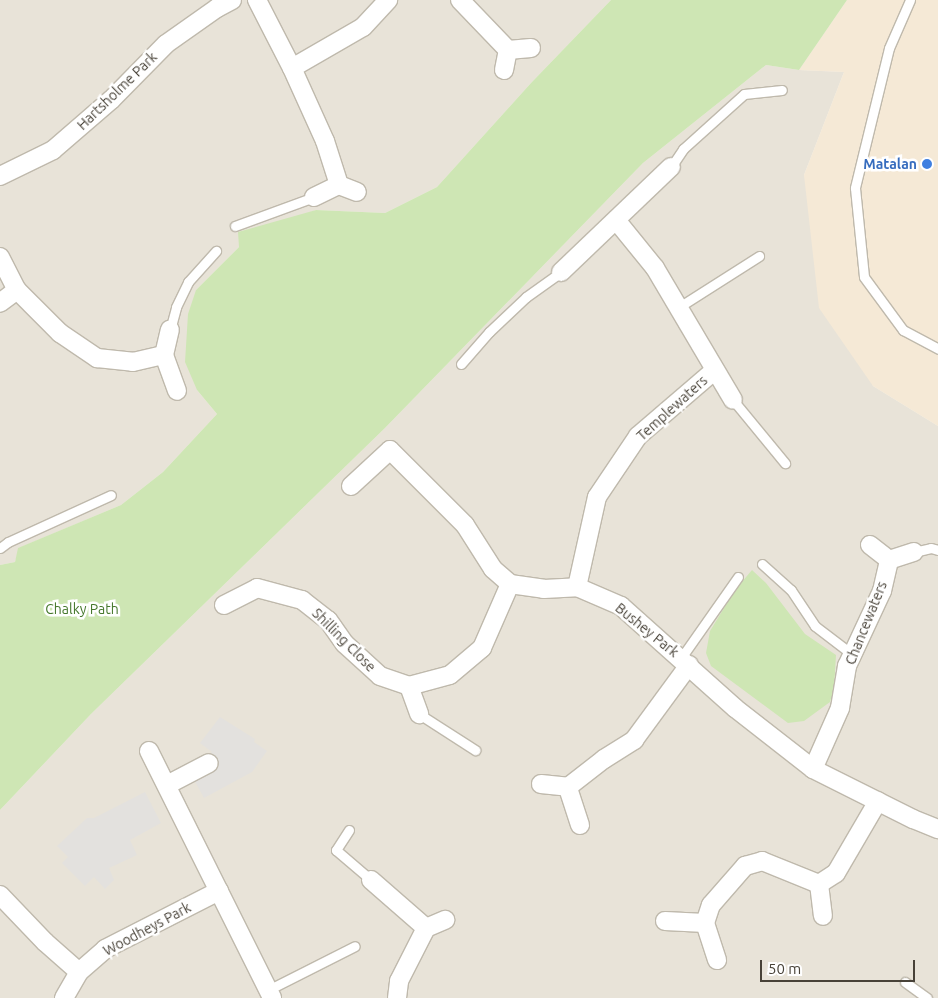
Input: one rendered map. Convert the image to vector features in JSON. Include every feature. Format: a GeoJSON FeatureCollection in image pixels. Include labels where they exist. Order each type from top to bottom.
{"type":"FeatureCollection","features":[{"type":"Feature","properties":{"kind":"street","name":"Hartsholme Park"},"geometry":{"type":"LineString","coordinates":[[0,176],[53,150],[111,100],[166,44],[217,8],[232,0]]}},
{"type":"Feature","properties":{"kind":"street"},"geometry":{"type":"LineString","coordinates":[[257,0],[292,68],[325,141],[339,185]]}},
{"type":"Feature","properties":{"kind":"street"},"geometry":{"type":"LineString","coordinates":[[292,68],[363,27],[388,0]]}},
{"type":"Feature","properties":{"kind":"street"},"geometry":{"type":"LineString","coordinates":[[460,0],[508,50]]}},
{"type":"Feature","properties":{"kind":"street"},"geometry":{"type":"LineString","coordinates":[[508,50],[531,48]]}},
{"type":"Feature","properties":{"kind":"street"},"geometry":{"type":"LineString","coordinates":[[504,70],[508,50]]}},
{"type":"Feature","properties":{"kind":"street"},"geometry":{"type":"LineString","coordinates":[[561,272],[671,167]]}},
{"type":"Feature","properties":{"kind":"street"},"geometry":{"type":"LineString","coordinates":[[314,197],[339,185],[357,192]]}},
{"type":"Feature","properties":{"kind":"street","name":"Templewaters"},"geometry":{"type":"LineString","coordinates":[[616,220],[655,268],[733,400]]}},
{"type":"Feature","properties":{"kind":"street"},"geometry":{"type":"LineString","coordinates":[[0,257],[17,290],[60,332],[98,358],[133,362],[164,355]]}},
{"type":"Feature","properties":{"kind":"street"},"geometry":{"type":"LineString","coordinates":[[0,303],[17,290]]}},
{"type":"Feature","properties":{"kind":"street"},"geometry":{"type":"LineString","coordinates":[[170,330],[164,355],[177,390]]}},
{"type":"Feature","properties":{"kind":"street","name":"Templewaters"},"geometry":{"type":"LineString","coordinates":[[576,587],[597,497],[638,436],[716,370]]}},
{"type":"Feature","properties":{"kind":"street"},"geometry":{"type":"LineString","coordinates":[[351,486],[390,450],[465,525],[494,569],[510,584],[482,648],[450,675],[409,686],[419,714]]}},
{"type":"Feature","properties":{"kind":"street"},"geometry":{"type":"LineString","coordinates":[[870,545],[889,560],[914,552]]}},
{"type":"Feature","properties":{"kind":"street","name":"Chancewaters"},"geometry":{"type":"LineString","coordinates":[[813,769],[840,708],[847,666],[882,591],[889,560]]}},
{"type":"Feature","properties":{"kind":"street","name":"Bushey Park"},"geometry":{"type":"LineString","coordinates":[[510,584],[544,589],[576,587],[621,606],[735,708],[813,769],[938,829]]}},
{"type":"Feature","properties":{"kind":"street","name":"Shilling Close"},"geometry":{"type":"LineString","coordinates":[[224,605],[257,588],[302,600],[328,620],[346,644],[380,676],[409,686]]}},
{"type":"Feature","properties":{"kind":"street"},"geometry":{"type":"LineString","coordinates":[[541,784],[568,787],[604,759],[634,740],[685,662]]}},
{"type":"Feature","properties":{"kind":"street"},"geometry":{"type":"LineString","coordinates":[[149,751],[270,994]]}},
{"type":"Feature","properties":{"kind":"street"},"geometry":{"type":"LineString","coordinates":[[167,785],[209,763]]}},
{"type":"Feature","properties":{"kind":"street"},"geometry":{"type":"LineString","coordinates":[[568,787],[580,825]]}},
{"type":"Feature","properties":{"kind":"street"},"geometry":{"type":"LineString","coordinates":[[819,884],[836,873],[878,800]]}},
{"type":"Feature","properties":{"kind":"street"},"geometry":{"type":"LineString","coordinates":[[717,960],[705,923],[712,905],[745,866],[762,860],[819,884]]}},
{"type":"Feature","properties":{"kind":"street"},"geometry":{"type":"LineString","coordinates":[[371,880],[426,928]]}},
{"type":"Feature","properties":{"kind":"street"},"geometry":{"type":"LineString","coordinates":[[819,884],[824,916]]}},
{"type":"Feature","properties":{"kind":"street","name":"Woodheys Park"},"geometry":{"type":"LineString","coordinates":[[64,998],[79,972],[106,949],[219,892]]}},
{"type":"Feature","properties":{"kind":"street"},"geometry":{"type":"LineString","coordinates":[[0,895],[45,942],[79,972]]}},
{"type":"Feature","properties":{"kind":"street"},"geometry":{"type":"LineString","coordinates":[[397,998],[399,981],[426,928],[445,920]]}},
{"type":"Feature","properties":{"kind":"street"},"geometry":{"type":"LineString","coordinates":[[665,921],[705,923]]}},
{"type":"Feature","properties":{"kind":"lane"},"geometry":{"type":"LineString","coordinates":[[910,0],[889,48],[855,188],[864,277],[903,330],[938,349]]}},
{"type":"Feature","properties":{"kind":"lane"},"geometry":{"type":"LineString","coordinates":[[671,167],[682,149],[744,94],[782,90]]}},
{"type":"Feature","properties":{"kind":"lane"},"geometry":{"type":"LineString","coordinates":[[235,226],[314,197]]}},
{"type":"Feature","properties":{"kind":"lane"},"geometry":{"type":"LineString","coordinates":[[170,330],[176,307],[188,282],[216,251]]}},
{"type":"Feature","properties":{"kind":"lane"},"geometry":{"type":"LineString","coordinates":[[679,308],[759,256]]}},
{"type":"Feature","properties":{"kind":"lane"},"geometry":{"type":"LineString","coordinates":[[461,364],[489,332],[526,297],[561,272]]}},
{"type":"Feature","properties":{"kind":"lane"},"geometry":{"type":"LineString","coordinates":[[733,400],[785,463]]}},
{"type":"Feature","properties":{"kind":"lane"},"geometry":{"type":"LineString","coordinates":[[0,548],[8,542],[111,495]]}},
{"type":"Feature","properties":{"kind":"lane"},"geometry":{"type":"LineString","coordinates":[[914,552],[931,548],[938,550]]}},
{"type":"Feature","properties":{"kind":"lane"},"geometry":{"type":"LineString","coordinates":[[762,564],[791,590],[815,626],[853,654]]}},
{"type":"Feature","properties":{"kind":"lane"},"geometry":{"type":"LineString","coordinates":[[685,662],[738,577]]}},
{"type":"Feature","properties":{"kind":"lane"},"geometry":{"type":"LineString","coordinates":[[419,714],[475,750]]}},
{"type":"Feature","properties":{"kind":"lane"},"geometry":{"type":"LineString","coordinates":[[349,830],[336,850],[371,880]]}},
{"type":"Feature","properties":{"kind":"lane"},"geometry":{"type":"LineString","coordinates":[[270,994],[355,946]]}},
{"type":"Feature","properties":{"kind":"lane"},"geometry":{"type":"LineString","coordinates":[[905,982],[927,998]]}},
{"type":"Feature","properties":{"kind":"shaded area"},"geometry":{"type":"Polygon","coordinates":[[[0,0],[611,0],[531,83],[437,187],[385,213],[316,210],[239,247],[196,290],[197,390],[217,414],[163,472],[121,505],[19,548],[15,562],[0,565],[0,0]]]}},
{"type":"Feature","properties":{"kind":"shaded area"},"geometry":{"type":"Polygon","coordinates":[[[847,0],[938,0],[938,426],[873,386],[819,308],[804,175],[844,72],[799,70],[847,0]]]}},
{"type":"Feature","properties":{"kind":"shaded area"},"geometry":{"type":"Polygon","coordinates":[[[766,65],[799,70],[844,72],[804,175],[873,386],[938,426],[938,998],[0,998],[0,810],[91,714],[385,428],[643,163],[766,65]]]}},
{"type":"Feature","properties":{"kind":"shaded area"},"geometry":{"type":"Polygon","coordinates":[[[220,717],[255,739],[254,742],[267,751],[252,772],[204,798],[186,765],[212,752],[200,743],[220,717]]]}},
{"type":"Feature","properties":{"kind":"shaded area"},"geometry":{"type":"Polygon","coordinates":[[[145,792],[161,823],[130,840],[137,855],[109,868],[114,880],[105,889],[94,877],[85,886],[62,863],[68,857],[57,846],[87,818],[94,818],[145,792]]]}},
{"type":"Feature","properties":{"kind":"green space","name":"Chalky Path"},"geometry":{"type":"Polygon","coordinates":[[[611,0],[847,0],[799,70],[766,65],[643,163],[385,428],[91,714],[0,810],[0,565],[15,562],[18,548],[121,505],[163,472],[217,414],[197,390],[185,362],[188,314],[196,290],[239,247],[238,232],[316,210],[385,213],[437,187],[531,83],[611,0]]]}},
{"type":"Feature","properties":{"kind":"green space"},"geometry":{"type":"Polygon","coordinates":[[[752,570],[766,583],[805,634],[836,655],[834,689],[830,702],[804,721],[788,723],[711,666],[706,653],[710,631],[735,590],[752,570]]]}},
{"type":"Feature","properties":{"kind":"place","name":"Matalan"},"geometry":{"type":"Point","coordinates":[927,164]}}]}
